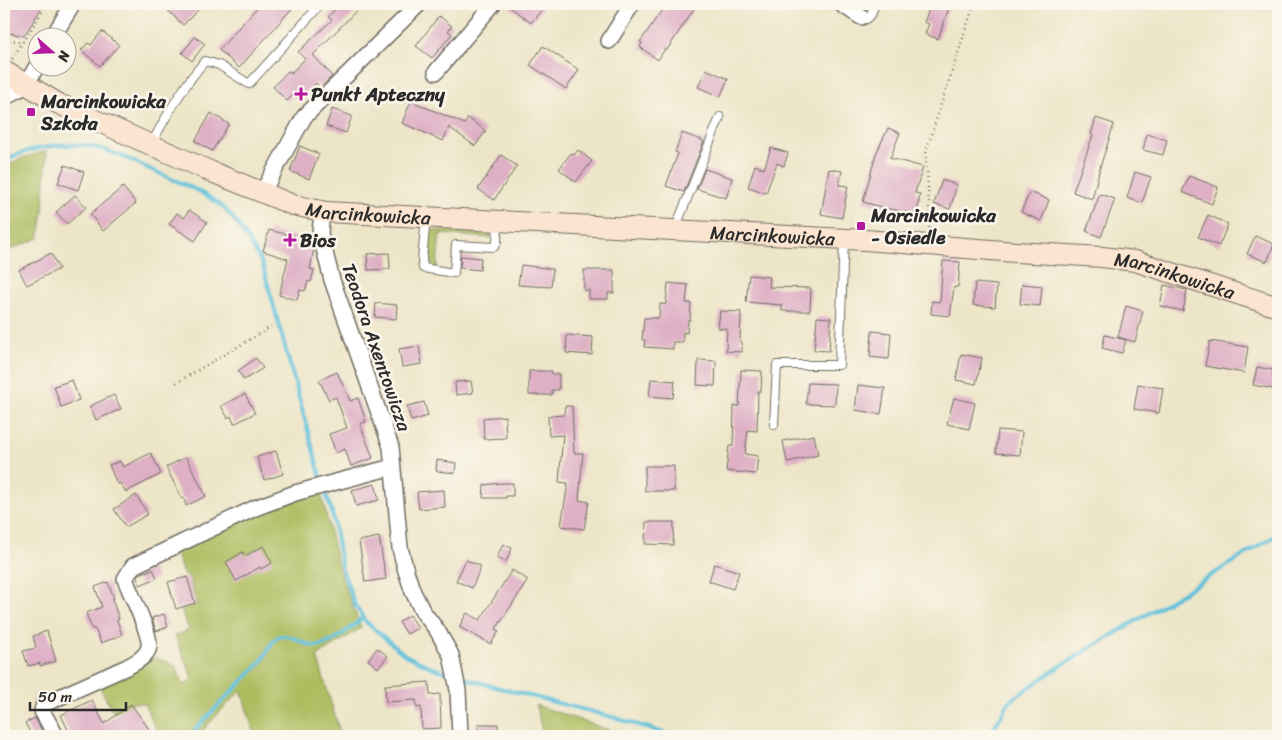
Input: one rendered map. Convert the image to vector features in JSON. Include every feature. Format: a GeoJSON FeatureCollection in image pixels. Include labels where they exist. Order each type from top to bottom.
{"type":"FeatureCollection","features":[{"type":"Feature","properties":{"kind":"street"},"geometry":{"type":"LineString","coordinates":[[58,28],[72,4]]}},
{"type":"Feature","properties":{"kind":"street"},"geometry":{"type":"LineString","coordinates":[[262,193],[304,117],[419,4]]}},
{"type":"Feature","properties":{"kind":"street"},"geometry":{"type":"LineString","coordinates":[[436,72],[493,4]]}},
{"type":"Feature","properties":{"kind":"street"},"geometry":{"type":"LineString","coordinates":[[609,41],[632,4]]}},
{"type":"Feature","properties":{"kind":"street"},"geometry":{"type":"LineString","coordinates":[[841,4],[861,16]]}},
{"type":"Feature","properties":{"kind":"street","name":"Marcinkowicka"},"geometry":{"type":"LineString","coordinates":[[6,67],[26,85],[59,104],[262,193],[293,205],[322,211],[844,239],[1102,257],[1135,261],[1278,307]]}},
{"type":"Feature","properties":{"kind":"street"},"geometry":{"type":"LineString","coordinates":[[4,98],[26,85],[30,78]]}},
{"type":"Feature","properties":{"kind":"street","name":"Teodora Axentowicza"},"geometry":{"type":"LineString","coordinates":[[322,211],[320,233],[334,284],[390,447],[400,548],[406,571],[413,592],[423,612],[437,630],[451,655],[458,686],[460,736]]}},
{"type":"Feature","properties":{"kind":"street"},"geometry":{"type":"LineString","coordinates":[[56,736],[42,711],[44,704],[128,668],[138,661],[150,645],[125,579],[133,566],[255,508],[294,493],[392,467]]}},
{"type":"Feature","properties":{"kind":"lane"},"geometry":{"type":"LineString","coordinates":[[151,145],[169,111],[190,78],[205,61],[219,65],[248,84],[322,4]]}},
{"type":"Feature","properties":{"kind":"lane"},"geometry":{"type":"LineString","coordinates":[[861,16],[867,19],[871,15],[874,4]]}},
{"type":"Feature","properties":{"kind":"lane"},"geometry":{"type":"LineString","coordinates":[[678,230],[679,219],[720,117]]}},
{"type":"Feature","properties":{"kind":"lane"},"geometry":{"type":"LineString","coordinates":[[426,217],[423,268],[454,273],[456,245],[494,247],[497,242],[498,221]]}},
{"type":"Feature","properties":{"kind":"lane"},"geometry":{"type":"LineString","coordinates":[[774,425],[777,364],[839,365],[844,239]]}},
{"type":"Feature","properties":{"kind":"path"},"geometry":{"type":"LineString","coordinates":[[6,67],[47,4]]}},
{"type":"Feature","properties":{"kind":"path"},"geometry":{"type":"LineString","coordinates":[[928,245],[929,206],[926,151],[974,4]]}},
{"type":"Feature","properties":{"kind":"path"},"geometry":{"type":"LineString","coordinates":[[4,39],[23,42]]}},
{"type":"Feature","properties":{"kind":"path"},"geometry":{"type":"LineString","coordinates":[[176,383],[271,326]]}},
{"type":"Feature","properties":{"kind":"green space"},"geometry":{"type":"Polygon","coordinates":[[[47,151],[43,212],[39,238],[4,252],[4,167],[22,158],[47,151]]]}},
{"type":"Feature","properties":{"kind":"green space"},"geometry":{"type":"Polygon","coordinates":[[[432,230],[483,232],[491,236],[490,238],[440,234],[437,267],[435,267],[427,261],[429,233],[432,230]]]}},
{"type":"Feature","properties":{"kind":"green space"},"geometry":{"type":"Polygon","coordinates":[[[321,492],[339,570],[361,628],[317,656],[341,736],[255,736],[241,690],[197,736],[159,736],[144,703],[131,703],[114,713],[97,682],[155,658],[175,665],[183,685],[193,679],[175,636],[189,630],[181,610],[197,604],[188,575],[184,576],[175,552],[222,526],[321,492]]]}},
{"type":"Feature","properties":{"kind":"green space"},"geometry":{"type":"Polygon","coordinates":[[[536,705],[627,736],[543,736],[536,705]]]}},
{"type":"Feature","properties":{"kind":"building"},"geometry":{"type":"Polygon","coordinates":[[[4,4],[44,4],[24,36],[4,32],[4,4]]]}},
{"type":"Feature","properties":{"kind":"building"},"geometry":{"type":"Polygon","coordinates":[[[161,4],[193,4],[199,9],[183,25],[161,4]]]}},
{"type":"Feature","properties":{"kind":"building"},"geometry":{"type":"Polygon","coordinates":[[[260,4],[296,4],[239,68],[219,50],[260,4]]]}},
{"type":"Feature","properties":{"kind":"building"},"geometry":{"type":"Polygon","coordinates":[[[340,4],[350,4],[357,10],[313,55],[332,76],[321,88],[316,83],[300,100],[294,94],[287,101],[273,87],[288,71],[291,73],[305,59],[298,52],[332,20],[328,17],[340,4]]]}},
{"type":"Feature","properties":{"kind":"building"},"geometry":{"type":"Polygon","coordinates":[[[506,4],[537,4],[543,8],[531,23],[506,4]]]}},
{"type":"Feature","properties":{"kind":"building"},"geometry":{"type":"Polygon","coordinates":[[[666,4],[697,4],[667,50],[665,49],[658,60],[640,47],[642,43],[640,42],[666,4]]]}},
{"type":"Feature","properties":{"kind":"building"},"geometry":{"type":"Polygon","coordinates":[[[931,4],[938,4],[949,8],[938,39],[925,34],[929,24],[924,22],[931,4]]]}},
{"type":"Feature","properties":{"kind":"building"},"geometry":{"type":"Polygon","coordinates":[[[439,16],[452,26],[448,31],[452,34],[432,58],[416,46],[439,16]]]}},
{"type":"Feature","properties":{"kind":"building"},"geometry":{"type":"Polygon","coordinates":[[[102,31],[119,45],[100,66],[81,50],[88,43],[91,45],[102,31]]]}},
{"type":"Feature","properties":{"kind":"building"},"geometry":{"type":"Polygon","coordinates":[[[195,37],[205,44],[192,61],[182,53],[195,37]]]}},
{"type":"Feature","properties":{"kind":"building"},"geometry":{"type":"Polygon","coordinates":[[[543,46],[579,70],[566,89],[530,65],[543,46]]]}},
{"type":"Feature","properties":{"kind":"building"},"geometry":{"type":"Polygon","coordinates":[[[706,69],[728,79],[720,97],[698,87],[706,69]]]}},
{"type":"Feature","properties":{"kind":"building"},"geometry":{"type":"Polygon","coordinates":[[[411,101],[465,124],[468,118],[486,131],[475,146],[449,127],[443,141],[402,123],[411,101]]]}},
{"type":"Feature","properties":{"kind":"building"},"geometry":{"type":"Polygon","coordinates":[[[332,109],[352,116],[346,133],[326,126],[332,109]]]}},
{"type":"Feature","properties":{"kind":"building"},"geometry":{"type":"Polygon","coordinates":[[[211,113],[229,124],[212,151],[195,141],[211,113]]]}},
{"type":"Feature","properties":{"kind":"building"},"geometry":{"type":"Polygon","coordinates":[[[1096,118],[1114,124],[1092,199],[1073,192],[1093,135],[1091,134],[1096,118]]]}},
{"type":"Feature","properties":{"kind":"building"},"geometry":{"type":"Polygon","coordinates":[[[888,128],[900,133],[890,158],[923,167],[915,193],[920,194],[917,214],[863,202],[876,154],[888,128]]]}},
{"type":"Feature","properties":{"kind":"building"},"geometry":{"type":"Polygon","coordinates":[[[682,133],[704,141],[684,192],[666,186],[678,153],[675,152],[682,133]]]}},
{"type":"Feature","properties":{"kind":"building"},"geometry":{"type":"Polygon","coordinates":[[[1147,134],[1167,140],[1163,155],[1143,150],[1147,134]]]}},
{"type":"Feature","properties":{"kind":"building"},"geometry":{"type":"Polygon","coordinates":[[[300,146],[319,154],[309,179],[290,171],[300,146]]]}},
{"type":"Feature","properties":{"kind":"building"},"geometry":{"type":"Polygon","coordinates":[[[771,148],[788,153],[784,166],[777,163],[766,193],[748,187],[755,165],[764,169],[771,148]]]}},
{"type":"Feature","properties":{"kind":"building"},"geometry":{"type":"Polygon","coordinates":[[[578,150],[592,161],[576,182],[559,169],[571,153],[574,155],[578,150]]]}},
{"type":"Feature","properties":{"kind":"building"},"geometry":{"type":"Polygon","coordinates":[[[501,155],[517,166],[494,200],[478,189],[501,155]]]}},
{"type":"Feature","properties":{"kind":"building"},"geometry":{"type":"Polygon","coordinates":[[[65,165],[84,172],[78,190],[58,183],[65,165]]]}},
{"type":"Feature","properties":{"kind":"building"},"geometry":{"type":"Polygon","coordinates":[[[705,169],[732,178],[726,198],[697,189],[705,169]]]}},
{"type":"Feature","properties":{"kind":"building"},"geometry":{"type":"Polygon","coordinates":[[[829,169],[842,171],[839,185],[848,186],[842,218],[821,214],[829,169]]]}},
{"type":"Feature","properties":{"kind":"building"},"geometry":{"type":"Polygon","coordinates":[[[1135,172],[1151,177],[1142,203],[1127,198],[1135,172]]]}},
{"type":"Feature","properties":{"kind":"building"},"geometry":{"type":"Polygon","coordinates":[[[1189,176],[1218,187],[1212,204],[1182,192],[1189,176]]]}},
{"type":"Feature","properties":{"kind":"building"},"geometry":{"type":"Polygon","coordinates":[[[942,180],[957,185],[950,209],[934,204],[942,180]]]}},
{"type":"Feature","properties":{"kind":"building"},"geometry":{"type":"Polygon","coordinates":[[[123,187],[136,203],[103,231],[90,214],[123,187]]]}},
{"type":"Feature","properties":{"kind":"building"},"geometry":{"type":"Polygon","coordinates":[[[1030,192],[1049,200],[1041,221],[1021,212],[1030,192]]]}},
{"type":"Feature","properties":{"kind":"building"},"geometry":{"type":"Polygon","coordinates":[[[1100,194],[1115,199],[1101,237],[1086,231],[1100,194]]]}},
{"type":"Feature","properties":{"kind":"building"},"geometry":{"type":"Polygon","coordinates":[[[75,195],[86,207],[67,224],[56,212],[75,195]]]}},
{"type":"Feature","properties":{"kind":"building"},"geometry":{"type":"Polygon","coordinates":[[[189,210],[207,222],[195,241],[169,224],[177,213],[184,218],[189,210]]]}},
{"type":"Feature","properties":{"kind":"building"},"geometry":{"type":"Polygon","coordinates":[[[1208,215],[1228,224],[1219,246],[1198,237],[1208,215]]]}},
{"type":"Feature","properties":{"kind":"building"},"geometry":{"type":"Polygon","coordinates":[[[269,230],[298,237],[307,241],[305,247],[314,249],[310,269],[314,270],[311,282],[308,281],[305,291],[300,290],[297,300],[279,295],[288,259],[263,251],[269,230]]]}},
{"type":"Feature","properties":{"kind":"building"},"geometry":{"type":"Polygon","coordinates":[[[1255,236],[1274,244],[1267,262],[1247,254],[1255,236]]]}},
{"type":"Feature","properties":{"kind":"building"},"geometry":{"type":"Polygon","coordinates":[[[51,253],[59,269],[27,285],[19,270],[51,253]]]}},
{"type":"Feature","properties":{"kind":"building"},"geometry":{"type":"Polygon","coordinates":[[[389,253],[390,269],[368,270],[367,254],[389,253]]]}},
{"type":"Feature","properties":{"kind":"building"},"geometry":{"type":"Polygon","coordinates":[[[461,256],[481,258],[480,270],[460,268],[461,256]]]}},
{"type":"Feature","properties":{"kind":"building"},"geometry":{"type":"Polygon","coordinates":[[[943,261],[960,262],[958,287],[954,287],[950,316],[931,314],[932,301],[940,302],[943,261]]]}},
{"type":"Feature","properties":{"kind":"building"},"geometry":{"type":"Polygon","coordinates":[[[521,265],[553,269],[551,287],[518,285],[521,265]]]}},
{"type":"Feature","properties":{"kind":"building"},"geometry":{"type":"Polygon","coordinates":[[[584,270],[614,270],[614,293],[608,293],[608,299],[589,299],[589,290],[584,291],[584,270]]]}},
{"type":"Feature","properties":{"kind":"building"},"geometry":{"type":"Polygon","coordinates":[[[749,275],[770,277],[769,287],[811,288],[810,311],[782,311],[782,305],[746,302],[749,275]]]}},
{"type":"Feature","properties":{"kind":"building"},"geometry":{"type":"Polygon","coordinates":[[[668,283],[688,285],[686,303],[691,303],[687,333],[683,332],[683,342],[673,342],[673,349],[644,347],[645,340],[642,340],[644,318],[659,318],[660,304],[666,304],[668,283]]]}},
{"type":"Feature","properties":{"kind":"building"},"geometry":{"type":"Polygon","coordinates":[[[975,283],[997,285],[995,307],[973,305],[975,283]]]}},
{"type":"Feature","properties":{"kind":"building"},"geometry":{"type":"Polygon","coordinates":[[[1022,284],[1042,286],[1040,306],[1020,304],[1022,284]]]}},
{"type":"Feature","properties":{"kind":"building"},"geometry":{"type":"Polygon","coordinates":[[[1164,285],[1187,290],[1183,311],[1160,306],[1164,285]]]}},
{"type":"Feature","properties":{"kind":"building"},"geometry":{"type":"Polygon","coordinates":[[[376,303],[397,305],[396,319],[375,317],[376,303]]]}},
{"type":"Feature","properties":{"kind":"building"},"geometry":{"type":"Polygon","coordinates":[[[1126,306],[1143,311],[1135,342],[1118,337],[1126,306]]]}},
{"type":"Feature","properties":{"kind":"building"},"geometry":{"type":"Polygon","coordinates":[[[720,311],[741,312],[740,342],[742,342],[742,352],[726,351],[727,329],[718,328],[720,311]]]}},
{"type":"Feature","properties":{"kind":"building"},"geometry":{"type":"Polygon","coordinates":[[[817,317],[831,318],[829,351],[814,350],[817,317]]]}},
{"type":"Feature","properties":{"kind":"building"},"geometry":{"type":"Polygon","coordinates":[[[872,331],[891,333],[889,359],[870,357],[872,331]]]}},
{"type":"Feature","properties":{"kind":"building"},"geometry":{"type":"Polygon","coordinates":[[[567,335],[593,337],[592,355],[566,353],[567,335]]]}},
{"type":"Feature","properties":{"kind":"building"},"geometry":{"type":"Polygon","coordinates":[[[1105,335],[1126,340],[1122,353],[1102,348],[1105,335]]]}},
{"type":"Feature","properties":{"kind":"building"},"geometry":{"type":"Polygon","coordinates":[[[1210,341],[1248,347],[1244,373],[1205,366],[1210,341]]]}},
{"type":"Feature","properties":{"kind":"building"},"geometry":{"type":"Polygon","coordinates":[[[419,346],[422,364],[402,367],[399,349],[419,346]]]}},
{"type":"Feature","properties":{"kind":"building"},"geometry":{"type":"Polygon","coordinates":[[[961,354],[982,358],[976,384],[956,380],[961,354]]]}},
{"type":"Feature","properties":{"kind":"building"},"geometry":{"type":"Polygon","coordinates":[[[256,358],[263,368],[244,380],[238,371],[256,358]]]}},
{"type":"Feature","properties":{"kind":"building"},"geometry":{"type":"Polygon","coordinates":[[[698,360],[716,361],[715,386],[697,385],[698,360]]]}},
{"type":"Feature","properties":{"kind":"building"},"geometry":{"type":"Polygon","coordinates":[[[1257,367],[1273,370],[1272,376],[1278,377],[1278,390],[1253,385],[1257,367]]]}},
{"type":"Feature","properties":{"kind":"building"},"geometry":{"type":"Polygon","coordinates":[[[741,370],[762,371],[761,391],[758,391],[757,431],[748,430],[745,454],[758,456],[756,474],[726,471],[729,446],[733,446],[734,406],[739,406],[741,370]]]}},
{"type":"Feature","properties":{"kind":"building"},"geometry":{"type":"Polygon","coordinates":[[[529,371],[552,371],[552,374],[559,374],[559,390],[552,390],[552,395],[529,395],[529,371]]]}},
{"type":"Feature","properties":{"kind":"building"},"geometry":{"type":"Polygon","coordinates":[[[337,372],[350,401],[358,398],[366,422],[360,424],[373,458],[351,466],[345,449],[336,453],[329,434],[347,428],[336,397],[329,400],[319,380],[337,372]]]}},
{"type":"Feature","properties":{"kind":"building"},"geometry":{"type":"Polygon","coordinates":[[[651,379],[675,381],[673,398],[649,396],[651,379]]]}},
{"type":"Feature","properties":{"kind":"building"},"geometry":{"type":"Polygon","coordinates":[[[72,380],[79,400],[61,407],[54,386],[72,380]]]}},
{"type":"Feature","properties":{"kind":"building"},"geometry":{"type":"Polygon","coordinates":[[[471,381],[473,393],[456,395],[455,382],[471,381]]]}},
{"type":"Feature","properties":{"kind":"building"},"geometry":{"type":"Polygon","coordinates":[[[808,383],[836,384],[835,405],[806,404],[808,383]]]}},
{"type":"Feature","properties":{"kind":"building"},"geometry":{"type":"Polygon","coordinates":[[[1138,384],[1163,388],[1159,413],[1134,409],[1138,384]]]}},
{"type":"Feature","properties":{"kind":"building"},"geometry":{"type":"Polygon","coordinates":[[[858,385],[885,388],[881,414],[855,410],[858,385]]]}},
{"type":"Feature","properties":{"kind":"building"},"geometry":{"type":"Polygon","coordinates":[[[245,394],[255,413],[234,424],[231,416],[228,418],[221,406],[245,394]]]}},
{"type":"Feature","properties":{"kind":"building"},"geometry":{"type":"Polygon","coordinates":[[[114,395],[121,409],[96,420],[90,406],[114,395]]]}},
{"type":"Feature","properties":{"kind":"building"},"geometry":{"type":"Polygon","coordinates":[[[954,398],[975,403],[969,429],[947,424],[954,398]]]}},
{"type":"Feature","properties":{"kind":"building"},"geometry":{"type":"Polygon","coordinates":[[[424,402],[428,416],[411,421],[407,406],[424,402]]]}},
{"type":"Feature","properties":{"kind":"building"},"geometry":{"type":"Polygon","coordinates":[[[565,406],[572,406],[574,453],[583,453],[579,500],[589,502],[584,529],[561,526],[568,483],[559,482],[563,435],[549,436],[548,416],[564,415],[565,406]]]}},
{"type":"Feature","properties":{"kind":"building"},"geometry":{"type":"Polygon","coordinates":[[[505,416],[506,438],[484,439],[483,418],[505,416]]]}},
{"type":"Feature","properties":{"kind":"building"},"geometry":{"type":"Polygon","coordinates":[[[998,430],[1022,432],[1020,455],[996,453],[998,430]]]}},
{"type":"Feature","properties":{"kind":"building"},"geometry":{"type":"Polygon","coordinates":[[[814,435],[818,455],[787,462],[783,441],[814,435]]]}},
{"type":"Feature","properties":{"kind":"building"},"geometry":{"type":"Polygon","coordinates":[[[276,451],[283,474],[264,480],[257,457],[276,451]]]}},
{"type":"Feature","properties":{"kind":"building"},"geometry":{"type":"Polygon","coordinates":[[[151,453],[161,474],[126,492],[120,483],[117,484],[109,465],[120,461],[123,467],[151,453]]]}},
{"type":"Feature","properties":{"kind":"building"},"geometry":{"type":"Polygon","coordinates":[[[186,457],[206,496],[186,506],[184,498],[182,499],[166,467],[186,457]]]}},
{"type":"Feature","properties":{"kind":"building"},"geometry":{"type":"Polygon","coordinates":[[[437,460],[456,463],[455,473],[436,471],[437,460]]]}},
{"type":"Feature","properties":{"kind":"building"},"geometry":{"type":"Polygon","coordinates":[[[645,466],[674,466],[674,491],[645,491],[645,466]]]}},
{"type":"Feature","properties":{"kind":"building"},"geometry":{"type":"Polygon","coordinates":[[[513,483],[513,496],[506,496],[506,498],[483,498],[484,485],[513,483]]]}},
{"type":"Feature","properties":{"kind":"building"},"geometry":{"type":"Polygon","coordinates":[[[375,484],[379,500],[356,506],[352,490],[375,484]]]}},
{"type":"Feature","properties":{"kind":"building"},"geometry":{"type":"Polygon","coordinates":[[[444,490],[445,507],[419,509],[417,492],[444,490]]]}},
{"type":"Feature","properties":{"kind":"building"},"geometry":{"type":"Polygon","coordinates":[[[136,495],[148,514],[126,527],[114,509],[136,495]]]}},
{"type":"Feature","properties":{"kind":"building"},"geometry":{"type":"Polygon","coordinates":[[[646,522],[674,522],[673,545],[645,544],[646,522]]]}},
{"type":"Feature","properties":{"kind":"building"},"geometry":{"type":"Polygon","coordinates":[[[379,537],[386,579],[365,582],[359,541],[379,537]]]}},
{"type":"Feature","properties":{"kind":"building"},"geometry":{"type":"Polygon","coordinates":[[[503,544],[512,548],[506,562],[497,558],[503,544]]]}},
{"type":"Feature","properties":{"kind":"building"},"geometry":{"type":"Polygon","coordinates":[[[263,546],[272,563],[261,569],[260,567],[236,581],[226,562],[243,552],[245,556],[263,546]]]}},
{"type":"Feature","properties":{"kind":"building"},"geometry":{"type":"Polygon","coordinates":[[[466,560],[481,566],[472,588],[456,581],[466,560]]]}},
{"type":"Feature","properties":{"kind":"building"},"geometry":{"type":"Polygon","coordinates":[[[714,564],[739,572],[733,589],[709,581],[714,564]]]}},
{"type":"Feature","properties":{"kind":"building"},"geometry":{"type":"Polygon","coordinates":[[[153,569],[157,578],[140,585],[137,577],[139,574],[153,569]]]}},
{"type":"Feature","properties":{"kind":"building"},"geometry":{"type":"Polygon","coordinates":[[[512,570],[528,580],[496,629],[499,631],[491,644],[459,627],[467,613],[480,620],[512,570]]]}},
{"type":"Feature","properties":{"kind":"building"},"geometry":{"type":"Polygon","coordinates":[[[187,577],[195,603],[176,609],[168,582],[187,577]]]}},
{"type":"Feature","properties":{"kind":"building"},"geometry":{"type":"Polygon","coordinates":[[[108,582],[122,635],[101,643],[95,629],[92,629],[86,613],[102,607],[95,587],[108,582]]]}},
{"type":"Feature","properties":{"kind":"building"},"geometry":{"type":"Polygon","coordinates":[[[164,614],[168,627],[156,631],[152,618],[164,614]]]}},
{"type":"Feature","properties":{"kind":"building"},"geometry":{"type":"Polygon","coordinates":[[[410,615],[418,628],[407,634],[399,622],[410,615]]]}},
{"type":"Feature","properties":{"kind":"building"},"geometry":{"type":"Polygon","coordinates":[[[47,631],[56,661],[40,666],[40,663],[28,666],[23,651],[36,648],[33,636],[47,631]]]}},
{"type":"Feature","properties":{"kind":"building"},"geometry":{"type":"Polygon","coordinates":[[[377,648],[388,656],[378,668],[368,660],[377,648]]]}},
{"type":"Feature","properties":{"kind":"building"},"geometry":{"type":"Polygon","coordinates":[[[429,682],[430,695],[440,694],[441,728],[422,729],[421,707],[417,708],[416,700],[386,702],[385,685],[429,682]]]}},
{"type":"Feature","properties":{"kind":"building"},"geometry":{"type":"Polygon","coordinates":[[[92,700],[104,724],[131,704],[154,736],[71,736],[61,715],[92,700]]]}},
{"type":"Feature","properties":{"kind":"building"},"geometry":{"type":"Polygon","coordinates":[[[35,718],[45,736],[32,736],[25,723],[35,718]]]}},
{"type":"Feature","properties":{"kind":"building"},"geometry":{"type":"Polygon","coordinates":[[[478,724],[498,724],[498,736],[478,736],[478,724]]]}},
{"type":"Feature","properties":{"kind":"waterway"},"geometry":{"type":"LineString","coordinates":[[4,161],[13,156],[45,147],[79,145],[98,148],[127,158],[192,188],[220,205],[232,217],[262,263],[322,482]]}},
{"type":"Feature","properties":{"kind":"waterway"},"geometry":{"type":"LineString","coordinates":[[324,488],[332,512],[342,569],[355,605],[366,622],[405,655],[449,673]]}},
{"type":"Feature","properties":{"kind":"waterway"},"geometry":{"type":"LineString","coordinates":[[989,736],[1010,701],[1034,684],[1278,534]]}},
{"type":"Feature","properties":{"kind":"waterway"},"geometry":{"type":"LineString","coordinates":[[189,736],[261,662],[275,639],[288,636],[308,645],[318,646],[330,642],[363,617]]}},
{"type":"Feature","properties":{"kind":"waterway"},"geometry":{"type":"LineString","coordinates":[[458,676],[612,717],[674,736]]}},
{"type":"Feature","properties":{"kind":"place","name":"Punkt Apteczny"},"geometry":{"type":"Point","coordinates":[301,94]}},
{"type":"Feature","properties":{"kind":"place","name":"Marcinkowicka Szkoła"},"geometry":{"type":"Point","coordinates":[31,112]}},
{"type":"Feature","properties":{"kind":"place","name":"Marcinkowicka - Osiedle"},"geometry":{"type":"Point","coordinates":[861,226]}},
{"type":"Feature","properties":{"kind":"place","name":"Bios"},"geometry":{"type":"Point","coordinates":[290,240]}}]}
